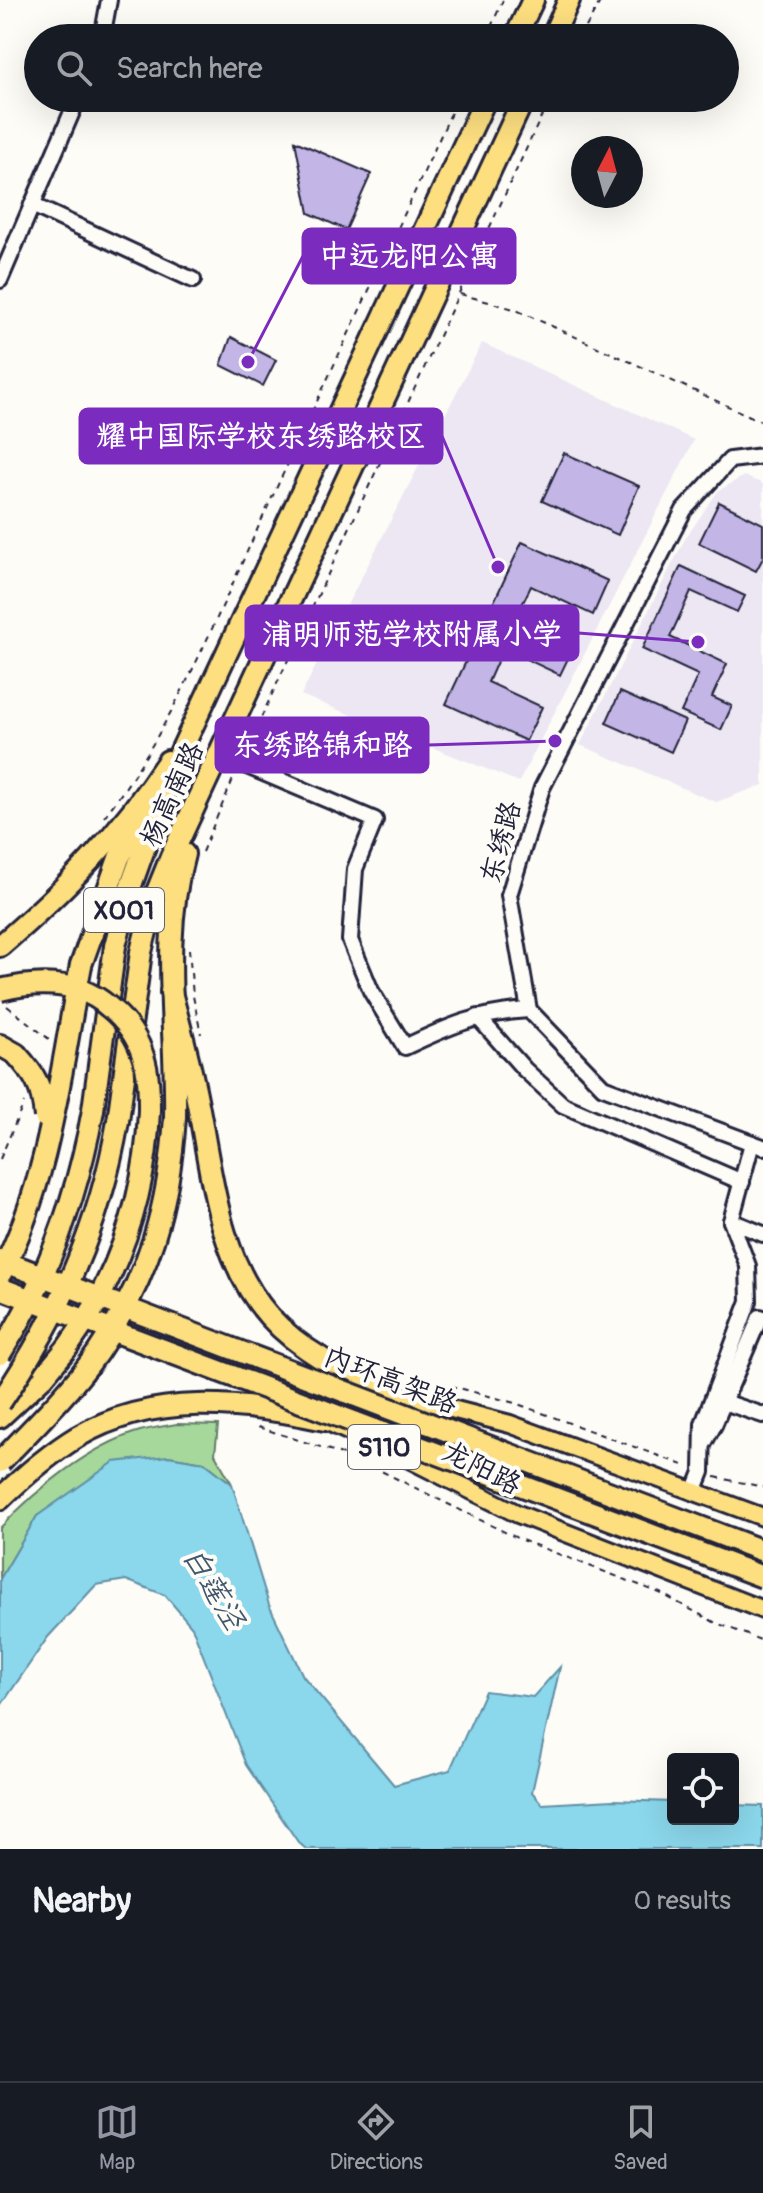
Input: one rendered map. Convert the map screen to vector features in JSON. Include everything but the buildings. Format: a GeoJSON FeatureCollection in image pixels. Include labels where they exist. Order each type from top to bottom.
{"type":"FeatureCollection","features":[{"type":"Feature","properties":{"kind":"highway"},"geometry":{"type":"LineString","coordinates":[[522,24],[533,0]]}},
{"type":"Feature","properties":{"kind":"highway"},"geometry":{"type":"LineString","coordinates":[[559,24],[568,4]]}},
{"type":"Feature","properties":{"kind":"highway","name":"杨高南路"},"geometry":{"type":"LineString","coordinates":[[0,1354],[38,1289],[81,1171],[93,1110],[115,946],[154,817],[194,720],[479,112]]}},
{"type":"Feature","properties":{"kind":"highway","name":"杨高南路"},"geometry":{"type":"LineString","coordinates":[[0,1403],[42,1337],[78,1265],[105,1187],[118,1121],[134,994],[154,899],[518,112]]}},
{"type":"Feature","properties":{"kind":"highway"},"geometry":{"type":"LineString","coordinates":[[0,946],[42,910],[95,857],[163,768],[194,720]]}},
{"type":"Feature","properties":{"kind":"highway"},"geometry":{"type":"LineString","coordinates":[[0,1274],[28,1213],[41,1166],[81,965],[119,858],[194,720]]}},
{"type":"Feature","properties":{"kind":"highway"},"geometry":{"type":"LineString","coordinates":[[0,1462],[97,1353],[134,1291],[154,1243],[166,1197],[175,1117],[170,937],[173,903],[198,803]]}},
{"type":"Feature","properties":{"kind":"highway"},"geometry":{"type":"LineString","coordinates":[[0,990],[23,984],[49,984],[78,989],[101,999],[133,1033],[144,1058],[149,1092],[141,1184],[127,1234],[105,1288],[67,1348],[43,1377],[0,1417]]}},
{"type":"Feature","properties":{"kind":"highway"},"geometry":{"type":"LineString","coordinates":[[171,992],[194,1082],[220,1214],[229,1248],[240,1272],[269,1316],[290,1336],[317,1356],[386,1392]]}},
{"type":"Feature","properties":{"kind":"highway"},"geometry":{"type":"LineString","coordinates":[[8,1050],[33,1072],[43,1092],[45,1119],[41,1166]]}},
{"type":"Feature","properties":{"kind":"highway","name":"内环高架路"},"geometry":{"type":"LineString","coordinates":[[0,1257],[763,1551]]}},
{"type":"Feature","properties":{"kind":"highway","name":"内环高架路"},"geometry":{"type":"LineString","coordinates":[[0,1288],[763,1577]]}},
{"type":"Feature","properties":{"kind":"highway"},"geometry":{"type":"LineString","coordinates":[[0,1499],[48,1457],[77,1437],[104,1423],[142,1411],[176,1405],[212,1405],[285,1412],[325,1420]]}},
{"type":"Feature","properties":{"kind":"main road","name":"龙阳路"},"geometry":{"type":"LineString","coordinates":[[0,1257],[275,1359],[325,1376],[522,1427],[763,1517]]}},
{"type":"Feature","properties":{"kind":"main road","name":"龙阳路"},"geometry":{"type":"LineString","coordinates":[[0,1297],[325,1420],[518,1514],[763,1610]]}},
{"type":"Feature","properties":{"kind":"street"},"geometry":{"type":"LineString","coordinates":[[105,24],[109,0]]}},
{"type":"Feature","properties":{"kind":"street"},"geometry":{"type":"LineString","coordinates":[[0,280],[72,112]]}},
{"type":"Feature","properties":{"kind":"street"},"geometry":{"type":"LineString","coordinates":[[32,205],[193,280]]}},
{"type":"Feature","properties":{"kind":"street","name":"东绣路"},"geometry":{"type":"LineString","coordinates":[[529,1010],[509,895],[542,789],[684,510],[730,460],[763,456]]}},
{"type":"Feature","properties":{"kind":"street"},"geometry":{"type":"LineString","coordinates":[[240,763],[375,820],[355,869],[350,940],[371,991],[405,1047],[478,1017],[529,1010],[603,1087],[758,1145],[742,1182],[731,1221],[748,1266],[749,1301],[703,1424],[702,1472],[694,1492]]}},
{"type":"Feature","properties":{"kind":"street"},"geometry":{"type":"LineString","coordinates":[[478,1017],[524,1069],[563,1105],[742,1182]]}},
{"type":"Feature","properties":{"kind":"street"},"geometry":{"type":"LineString","coordinates":[[731,1221],[763,1234]]}},
{"type":"Feature","properties":{"kind":"street"},"geometry":{"type":"LineString","coordinates":[[704,1444],[760,1317],[763,1318]]}},
{"type":"Feature","properties":{"kind":"street"},"geometry":{"type":"LineString","coordinates":[[724,1402],[763,1415]]}},
{"type":"Feature","properties":{"kind":"path"},"geometry":{"type":"LineString","coordinates":[[492,24],[503,0]]}},
{"type":"Feature","properties":{"kind":"path"},"geometry":{"type":"LineString","coordinates":[[588,24],[601,0]]}},
{"type":"Feature","properties":{"kind":"path"},"geometry":{"type":"LineString","coordinates":[[97,825],[160,730],[206,640],[451,112]]}},
{"type":"Feature","properties":{"kind":"path"},"geometry":{"type":"LineString","coordinates":[[199,861],[216,815],[544,112]]}},
{"type":"Feature","properties":{"kind":"path"},"geometry":{"type":"LineString","coordinates":[[459,294],[514,309],[763,422]]}},
{"type":"Feature","properties":{"kind":"path"},"geometry":{"type":"LineString","coordinates":[[189,945],[193,996],[202,1038]]}},
{"type":"Feature","properties":{"kind":"path"},"geometry":{"type":"LineString","coordinates":[[0,1000],[51,1041]]}},
{"type":"Feature","properties":{"kind":"path"},"geometry":{"type":"LineString","coordinates":[[0,1159],[25,1101]]}},
{"type":"Feature","properties":{"kind":"path"},"geometry":{"type":"LineString","coordinates":[[368,1364],[529,1407],[721,1479],[763,1487]]}},
{"type":"Feature","properties":{"kind":"path"},"geometry":{"type":"LineString","coordinates":[[248,1424],[352,1459],[410,1484],[519,1539],[660,1593],[714,1622],[763,1641]]}},
{"type":"Feature","properties":{"kind":"shaded area"},"geometry":{"type":"Polygon","coordinates":[[[482,343],[694,440],[519,782],[301,695],[482,343]]]}},
{"type":"Feature","properties":{"kind":"shaded area"},"geometry":{"type":"Polygon","coordinates":[[[744,476],[763,484],[763,785],[716,802],[580,745],[685,539],[718,491],[744,476]]]}},
{"type":"Feature","properties":{"kind":"green space"},"geometry":{"type":"Polygon","coordinates":[[[177,1424],[218,1425],[215,1454],[232,1484],[204,1462],[168,1456],[37,1516],[0,1579],[0,1528],[30,1499],[64,1471],[102,1447],[140,1431],[177,1424]]]}},
{"type":"Feature","properties":{"kind":"water","name":"白莲泾"},"geometry":{"type":"Polygon","coordinates":[[[168,1456],[204,1462],[232,1484],[269,1605],[303,1676],[394,1785],[450,1770],[485,1691],[533,1697],[560,1667],[532,1792],[542,1804],[613,1800],[667,1802],[667,1825],[739,1825],[739,1805],[763,1806],[763,1849],[306,1849],[298,1842],[246,1765],[192,1627],[165,1595],[126,1580],[96,1585],[48,1637],[0,1707],[0,1579],[37,1516],[114,1462],[168,1456]]]}},
{"type":"Feature","properties":{"kind":"place","name":"中远龙阳公寓"},"geometry":{"type":"Point","coordinates":[248,362]}},
{"type":"Feature","properties":{"kind":"place","name":"耀中国际学校东绣路校区"},"geometry":{"type":"Point","coordinates":[498,567]}},
{"type":"Feature","properties":{"kind":"place","name":"浦明师范学校附属小学"},"geometry":{"type":"Point","coordinates":[698,642]}},
{"type":"Feature","properties":{"kind":"place","name":"东绣路锦和路"},"geometry":{"type":"Point","coordinates":[555,741]}}]}
